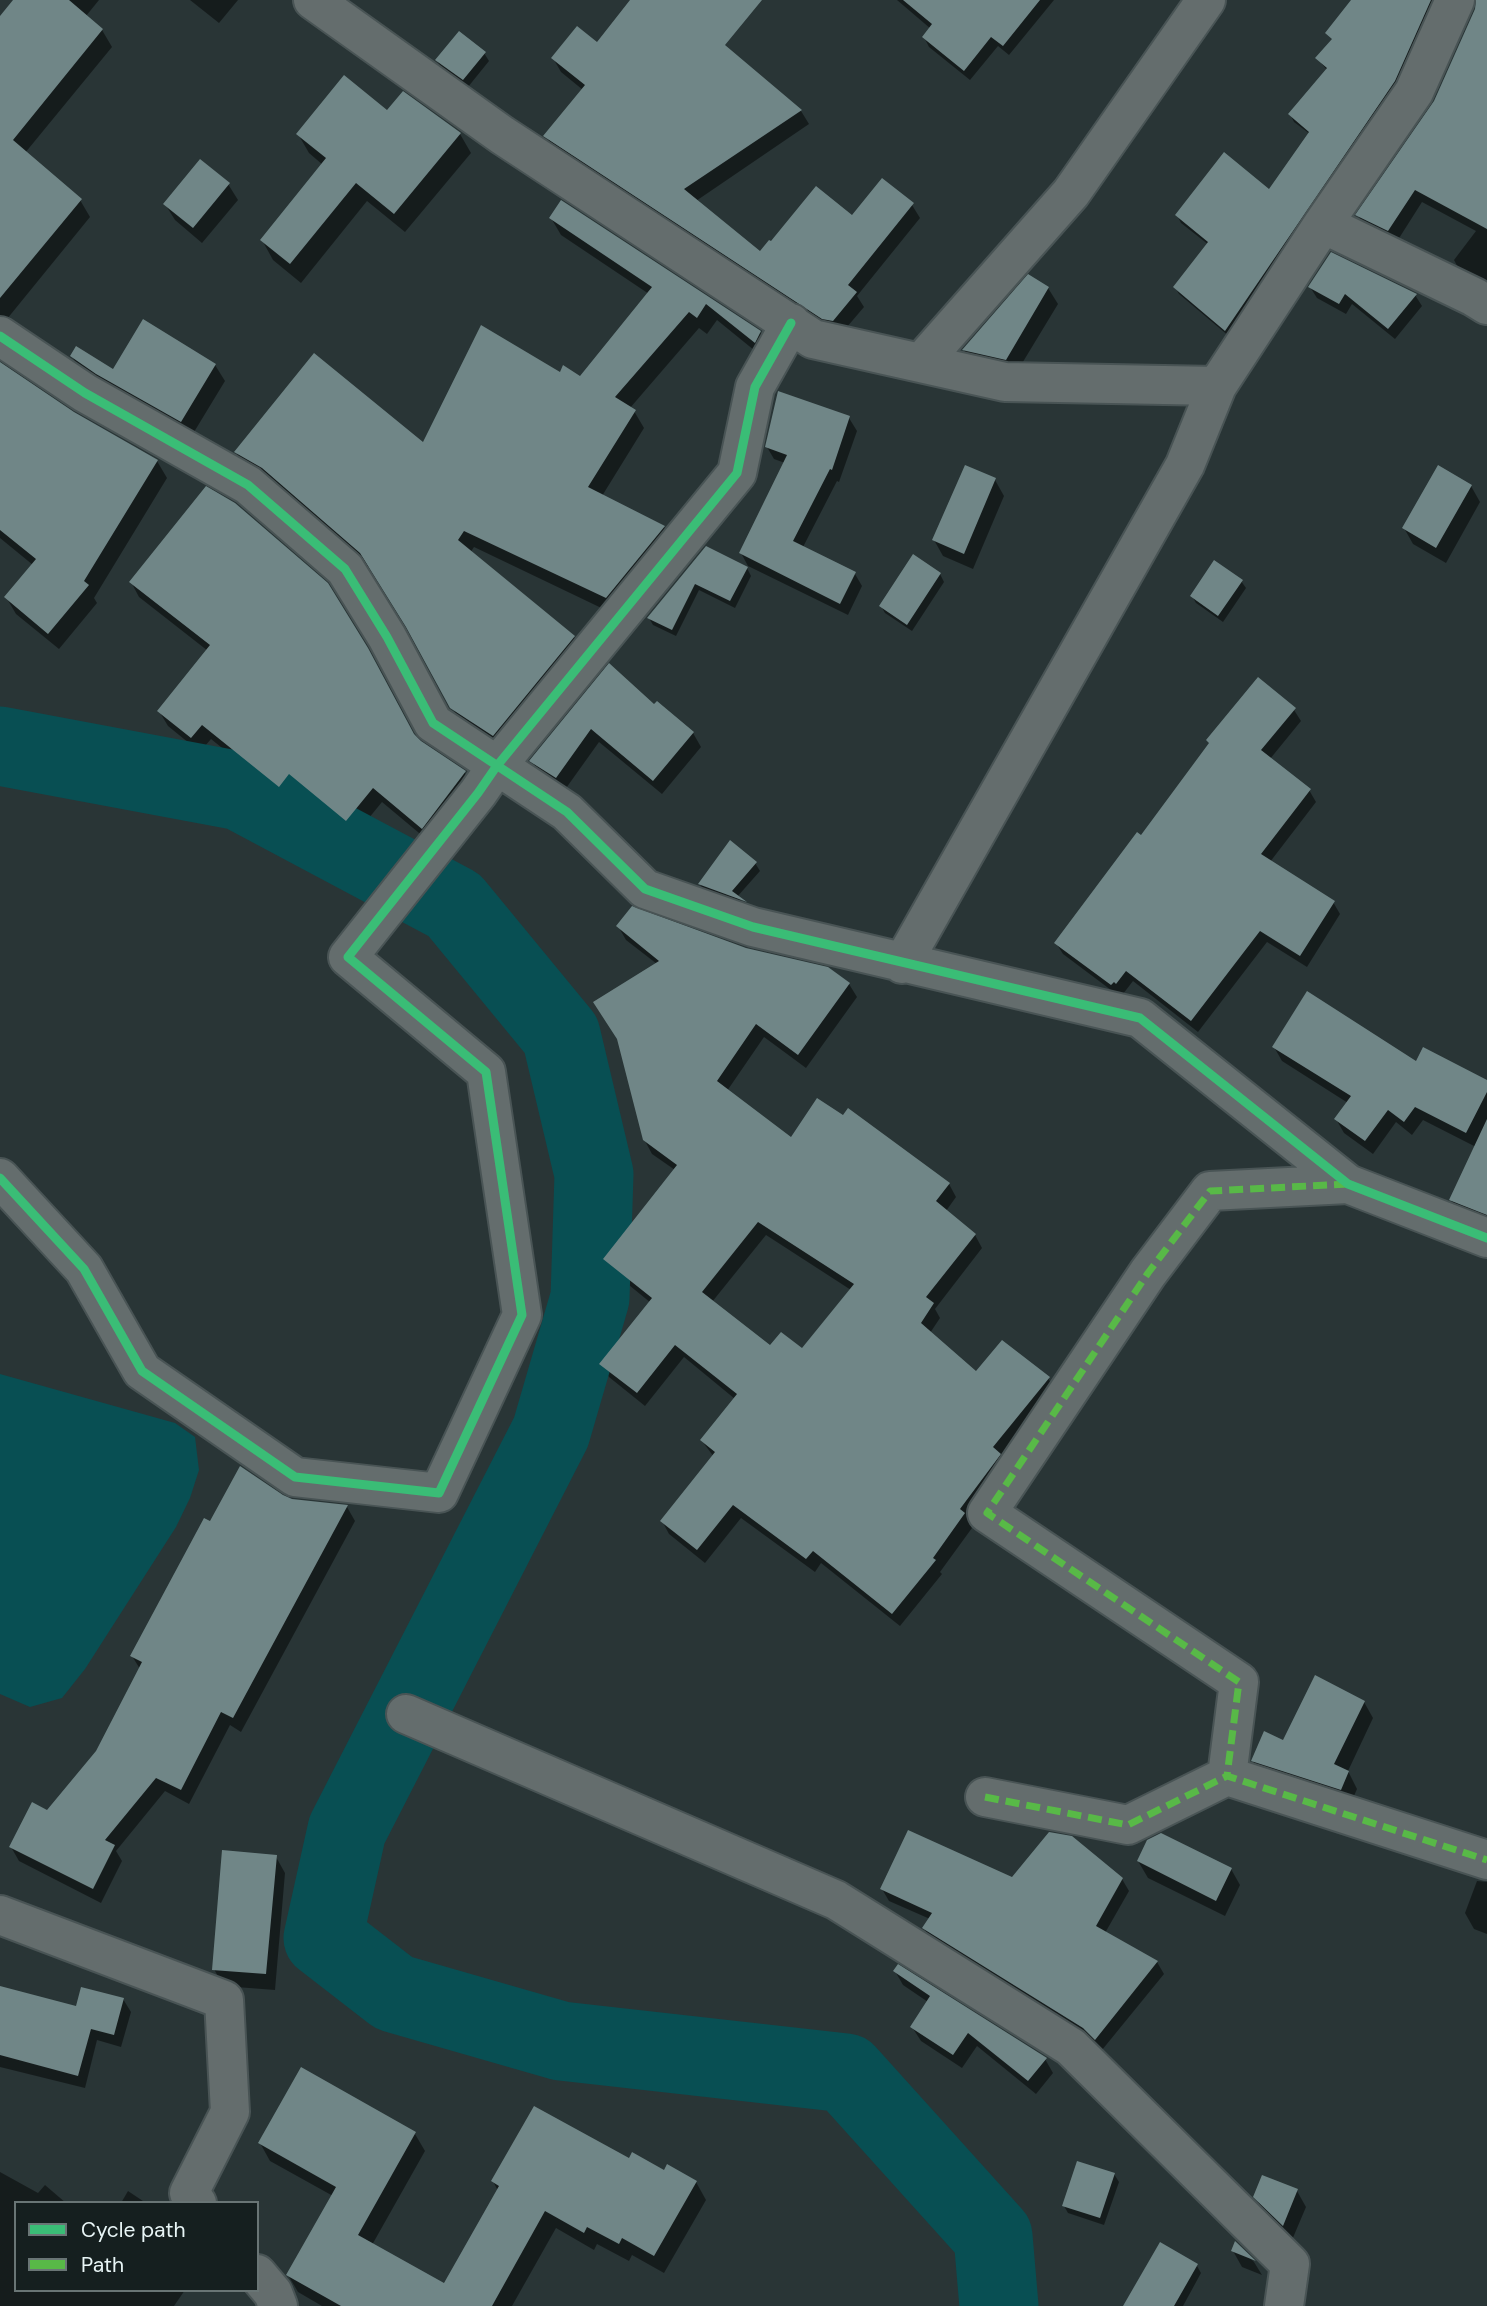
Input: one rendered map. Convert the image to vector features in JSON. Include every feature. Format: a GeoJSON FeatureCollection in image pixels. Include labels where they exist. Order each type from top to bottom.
{"type":"FeatureCollection","features":[{"type":"Feature","properties":{"kind":"street"},"geometry":{"type":"LineString","coordinates":[[313,0],[502,135],[813,339],[1005,382],[1217,386]]}},
{"type":"Feature","properties":{"kind":"street"},"geometry":{"type":"LineString","coordinates":[[921,363],[1071,193],[1206,0]]}},
{"type":"Feature","properties":{"kind":"street"},"geometry":{"type":"LineString","coordinates":[[902,964],[1185,465],[1217,386],[1323,223],[1414,92],[1455,0]]}},
{"type":"Feature","properties":{"kind":"street"},"geometry":{"type":"LineString","coordinates":[[1323,223],[1483,294]]}},
{"type":"Feature","properties":{"kind":"street"},"geometry":{"type":"LineString","coordinates":[[0,1178],[84,1269],[142,1371],[295,1478],[439,1493],[522,1315],[486,1072],[348,957],[487,780],[737,473],[755,387],[791,323]]}},
{"type":"Feature","properties":{"kind":"street"},"geometry":{"type":"LineString","coordinates":[[0,336],[85,393],[248,485],[345,569],[387,637],[433,723],[487,780],[567,812],[645,890],[753,927],[1140,1018],[1348,1184],[1487,1238]]}},
{"type":"Feature","properties":{"kind":"street"},"geometry":{"type":"LineString","coordinates":[[1227,1776],[1239,1682],[987,1513],[1148,1273],[1210,1191],[1348,1184]]}},
{"type":"Feature","properties":{"kind":"street"},"geometry":{"type":"LineString","coordinates":[[406,1714],[836,1900],[1071,2047],[1290,2264],[1284,2306]]}},
{"type":"Feature","properties":{"kind":"street"},"geometry":{"type":"LineString","coordinates":[[985,1797],[1128,1825],[1227,1776],[1487,1860]]}},
{"type":"Feature","properties":{"kind":"street"},"geometry":{"type":"LineString","coordinates":[[0,1915],[224,2000],[230,2112],[189,2193],[195,2201]]}},
{"type":"Feature","properties":{"kind":"street"},"geometry":{"type":"LineString","coordinates":[[259,2276],[273,2293],[278,2306]]}},
{"type":"Feature","properties":{"kind":"water"},"geometry":{"type":"Polygon","coordinates":[[[0,1374],[175,1423],[195,1437],[199,1470],[190,1498],[176,1527],[85,1669],[62,1698],[30,1707],[0,1694],[0,1374]]]}},
{"type":"Feature","properties":{"kind":"building"},"geometry":{"type":"Polygon","coordinates":[[[13,0],[69,0],[103,29],[13,140],[82,199],[0,298],[0,16],[13,0]]]}},
{"type":"Feature","properties":{"kind":"building"},"geometry":{"type":"Polygon","coordinates":[[[630,0],[762,0],[725,45],[802,110],[684,189],[760,251],[816,186],[852,215],[882,178],[914,203],[848,285],[857,292],[833,321],[822,319],[543,136],[585,85],[551,58],[577,26],[597,42],[630,0]]]}},
{"type":"Feature","properties":{"kind":"building"},"geometry":{"type":"Polygon","coordinates":[[[903,0],[1040,0],[1003,46],[991,37],[964,71],[922,37],[932,24],[903,0]]]}},
{"type":"Feature","properties":{"kind":"building"},"geometry":{"type":"Polygon","coordinates":[[[1351,0],[1431,0],[1395,81],[1225,331],[1173,287],[1208,242],[1175,215],[1224,152],[1269,189],[1309,132],[1288,114],[1327,68],[1315,58],[1332,39],[1325,33],[1351,0]]]}},
{"type":"Feature","properties":{"kind":"building"},"geometry":{"type":"Polygon","coordinates":[[[1476,0],[1487,0],[1487,229],[1415,190],[1388,231],[1355,215],[1434,101],[1475,9],[1476,0]]]}},
{"type":"Feature","properties":{"kind":"building"},"geometry":{"type":"Polygon","coordinates":[[[459,31],[486,52],[463,80],[435,60],[459,31]]]}},
{"type":"Feature","properties":{"kind":"building"},"geometry":{"type":"Polygon","coordinates":[[[344,75],[387,110],[403,91],[461,133],[394,214],[356,183],[290,264],[260,240],[326,158],[296,134],[344,75]]]}},
{"type":"Feature","properties":{"kind":"building"},"geometry":{"type":"Polygon","coordinates":[[[200,159],[230,183],[193,228],[163,204],[200,159]]]}},
{"type":"Feature","properties":{"kind":"building"},"geometry":{"type":"Polygon","coordinates":[[[561,200],[761,331],[755,343],[706,304],[697,318],[689,312],[615,397],[636,410],[588,487],[665,526],[606,598],[464,531],[458,540],[575,636],[493,736],[450,708],[406,627],[360,553],[262,468],[234,452],[314,353],[423,442],[481,325],[560,372],[563,365],[580,376],[652,287],[549,218],[561,200]]]}},
{"type":"Feature","properties":{"kind":"building"},"geometry":{"type":"Polygon","coordinates":[[[1331,252],[1417,294],[1388,329],[1345,294],[1339,304],[1308,287],[1331,252]]]}},
{"type":"Feature","properties":{"kind":"building"},"geometry":{"type":"Polygon","coordinates":[[[1028,274],[1049,287],[1006,360],[962,350],[1028,274]]]}},
{"type":"Feature","properties":{"kind":"building"},"geometry":{"type":"Polygon","coordinates":[[[143,319],[216,364],[181,422],[96,374],[70,356],[76,346],[113,369],[143,319]]]}},
{"type":"Feature","properties":{"kind":"building"},"geometry":{"type":"Polygon","coordinates":[[[0,362],[74,412],[158,460],[84,581],[89,585],[48,634],[4,597],[36,559],[0,530],[0,362]]]}},
{"type":"Feature","properties":{"kind":"building"},"geometry":{"type":"Polygon","coordinates":[[[778,391],[850,416],[832,470],[830,469],[793,541],[856,572],[840,604],[739,553],[787,455],[765,447],[778,391]]]}},
{"type":"Feature","properties":{"kind":"building"},"geometry":{"type":"Polygon","coordinates":[[[965,465],[996,478],[964,554],[932,540],[965,465]]]}},
{"type":"Feature","properties":{"kind":"building"},"geometry":{"type":"Polygon","coordinates":[[[1438,465],[1472,485],[1436,548],[1402,528],[1438,465]]]}},
{"type":"Feature","properties":{"kind":"building"},"geometry":{"type":"Polygon","coordinates":[[[206,486],[235,503],[328,583],[368,648],[414,734],[466,771],[422,829],[373,788],[346,821],[289,774],[279,787],[202,725],[191,738],[157,711],[210,645],[129,582],[206,486]]]}},
{"type":"Feature","properties":{"kind":"building"},"geometry":{"type":"Polygon","coordinates":[[[706,546],[748,567],[730,601],[695,584],[672,630],[647,618],[706,546]]]}},
{"type":"Feature","properties":{"kind":"building"},"geometry":{"type":"Polygon","coordinates":[[[913,554],[941,573],[907,625],[879,606],[913,554]]]}},
{"type":"Feature","properties":{"kind":"building"},"geometry":{"type":"Polygon","coordinates":[[[1214,560],[1243,580],[1218,616],[1190,596],[1214,560]]]}},
{"type":"Feature","properties":{"kind":"building"},"geometry":{"type":"Polygon","coordinates":[[[609,663],[654,704],[657,701],[694,732],[653,781],[591,729],[556,778],[529,761],[609,663]]]}},
{"type":"Feature","properties":{"kind":"building"},"geometry":{"type":"Polygon","coordinates":[[[1258,677],[1296,708],[1261,750],[1311,789],[1261,854],[1335,901],[1300,956],[1260,931],[1191,1021],[1126,971],[1116,984],[1114,982],[1111,985],[1054,943],[1137,832],[1141,835],[1209,743],[1206,740],[1258,677]]]}},
{"type":"Feature","properties":{"kind":"building"},"geometry":{"type":"Polygon","coordinates":[[[730,840],[757,862],[732,891],[747,902],[698,884],[730,840]]]}},
{"type":"Feature","properties":{"kind":"building"},"geometry":{"type":"Polygon","coordinates":[[[632,906],[746,948],[828,967],[850,983],[798,1055],[756,1024],[717,1081],[791,1137],[817,1098],[843,1115],[848,1108],[950,1183],[936,1201],[976,1234],[926,1297],[934,1303],[921,1323],[976,1371],[1002,1340],[1050,1377],[993,1447],[1001,1454],[960,1509],[965,1513],[933,1558],[936,1560],[892,1614],[813,1551],[806,1559],[733,1505],[697,1550],[660,1521],[715,1452],[700,1440],[737,1394],[675,1345],[637,1393],[599,1364],[652,1298],[603,1259],[677,1165],[643,1140],[617,1039],[593,1002],[659,961],[616,926],[632,906]],[[758,1222],[702,1292],[770,1345],[781,1332],[802,1348],[854,1284],[758,1222]]]}},
{"type":"Feature","properties":{"kind":"building"},"geometry":{"type":"Polygon","coordinates":[[[1307,991],[1416,1061],[1423,1047],[1487,1080],[1487,1092],[1466,1133],[1415,1107],[1404,1122],[1388,1110],[1365,1141],[1334,1119],[1351,1096],[1272,1047],[1307,991]]]}},
{"type":"Feature","properties":{"kind":"building"},"geometry":{"type":"Polygon","coordinates":[[[1487,1119],[1487,1215],[1449,1200],[1487,1119]]]}},
{"type":"Feature","properties":{"kind":"building"},"geometry":{"type":"Polygon","coordinates":[[[240,1466],[292,1499],[348,1505],[233,1718],[221,1712],[181,1790],[156,1778],[105,1840],[115,1845],[93,1889],[9,1847],[32,1802],[47,1810],[96,1751],[142,1662],[130,1656],[204,1518],[210,1521],[240,1466]]]}},
{"type":"Feature","properties":{"kind":"building"},"geometry":{"type":"Polygon","coordinates":[[[1315,1675],[1365,1701],[1334,1764],[1349,1771],[1341,1790],[1251,1761],[1264,1731],[1283,1740],[1315,1675]]]}},
{"type":"Feature","properties":{"kind":"building"},"geometry":{"type":"Polygon","coordinates":[[[908,1830],[1012,1877],[1049,1832],[1072,1836],[1123,1878],[1096,1926],[1158,1961],[1095,2040],[1083,2028],[922,1928],[932,1913],[880,1889],[908,1830]]]}},
{"type":"Feature","properties":{"kind":"building"},"geometry":{"type":"Polygon","coordinates":[[[1161,1833],[1232,1868],[1216,1901],[1137,1861],[1147,1840],[1161,1833]]]}},
{"type":"Feature","properties":{"kind":"building"},"geometry":{"type":"Polygon","coordinates":[[[222,1850],[277,1855],[266,1974],[212,1970],[222,1850]]]}},
{"type":"Feature","properties":{"kind":"building"},"geometry":{"type":"Polygon","coordinates":[[[898,1964],[1047,2058],[1028,2081],[968,2033],[953,2055],[910,2027],[930,1996],[893,1971],[898,1964]]]}},
{"type":"Feature","properties":{"kind":"building"},"geometry":{"type":"Polygon","coordinates":[[[0,1986],[76,2006],[81,1987],[124,1998],[114,2035],[91,2029],[78,2076],[0,2055],[0,1986]]]}},
{"type":"Feature","properties":{"kind":"building"},"geometry":{"type":"Polygon","coordinates":[[[301,2067],[416,2132],[358,2235],[444,2283],[499,2186],[491,2181],[534,2106],[629,2158],[632,2152],[664,2170],[667,2164],[697,2181],[654,2256],[622,2238],[619,2244],[587,2227],[584,2233],[545,2211],[492,2306],[341,2306],[286,2275],[336,2187],[258,2143],[301,2067]]]}},
{"type":"Feature","properties":{"kind":"building"},"geometry":{"type":"Polygon","coordinates":[[[1077,2161],[1115,2173],[1100,2218],[1062,2206],[1077,2161]]]}},
{"type":"Feature","properties":{"kind":"building"},"geometry":{"type":"Polygon","coordinates":[[[1262,2175],[1298,2189],[1283,2226],[1253,2197],[1262,2175]]]}},
{"type":"Feature","properties":{"kind":"building"},"geometry":{"type":"Polygon","coordinates":[[[1235,2241],[1256,2261],[1231,2251],[1235,2241]]]}},
{"type":"Feature","properties":{"kind":"building"},"geometry":{"type":"Polygon","coordinates":[[[1160,2242],[1198,2264],[1174,2306],[1123,2306],[1160,2242]]]}},
{"type":"Feature","properties":{"kind":"waterway"},"geometry":{"type":"LineString","coordinates":[[0,746],[240,791],[454,905],[561,1035],[594,1174],[590,1298],[551,1432],[347,1830],[323,1938],[394,1993],[561,2041],[846,2073],[993,2236],[999,2306]]}},
{"type":"Feature","properties":{"kind":"marked path"},"geometry":{"type":"LineString","coordinates":[[1348,1184],[1210,1191],[1148,1273],[987,1513],[1239,1682],[1227,1776],[1487,1860]]}},
{"type":"Feature","properties":{"kind":"marked path"},"geometry":{"type":"LineString","coordinates":[[985,1797],[1128,1825],[1227,1776]]}},
{"type":"Feature","properties":{"kind":"cycle path"},"geometry":{"type":"LineString","coordinates":[[0,1178],[84,1269],[142,1371],[295,1477],[439,1493],[522,1315],[486,1072],[348,957],[496,767],[737,473],[755,387],[791,323]]}},
{"type":"Feature","properties":{"kind":"cycle path"},"geometry":{"type":"LineString","coordinates":[[0,336],[85,393],[248,485],[345,569],[387,637],[433,723],[567,812],[645,889],[753,927],[1140,1018],[1348,1184],[1487,1238]]}}]}
